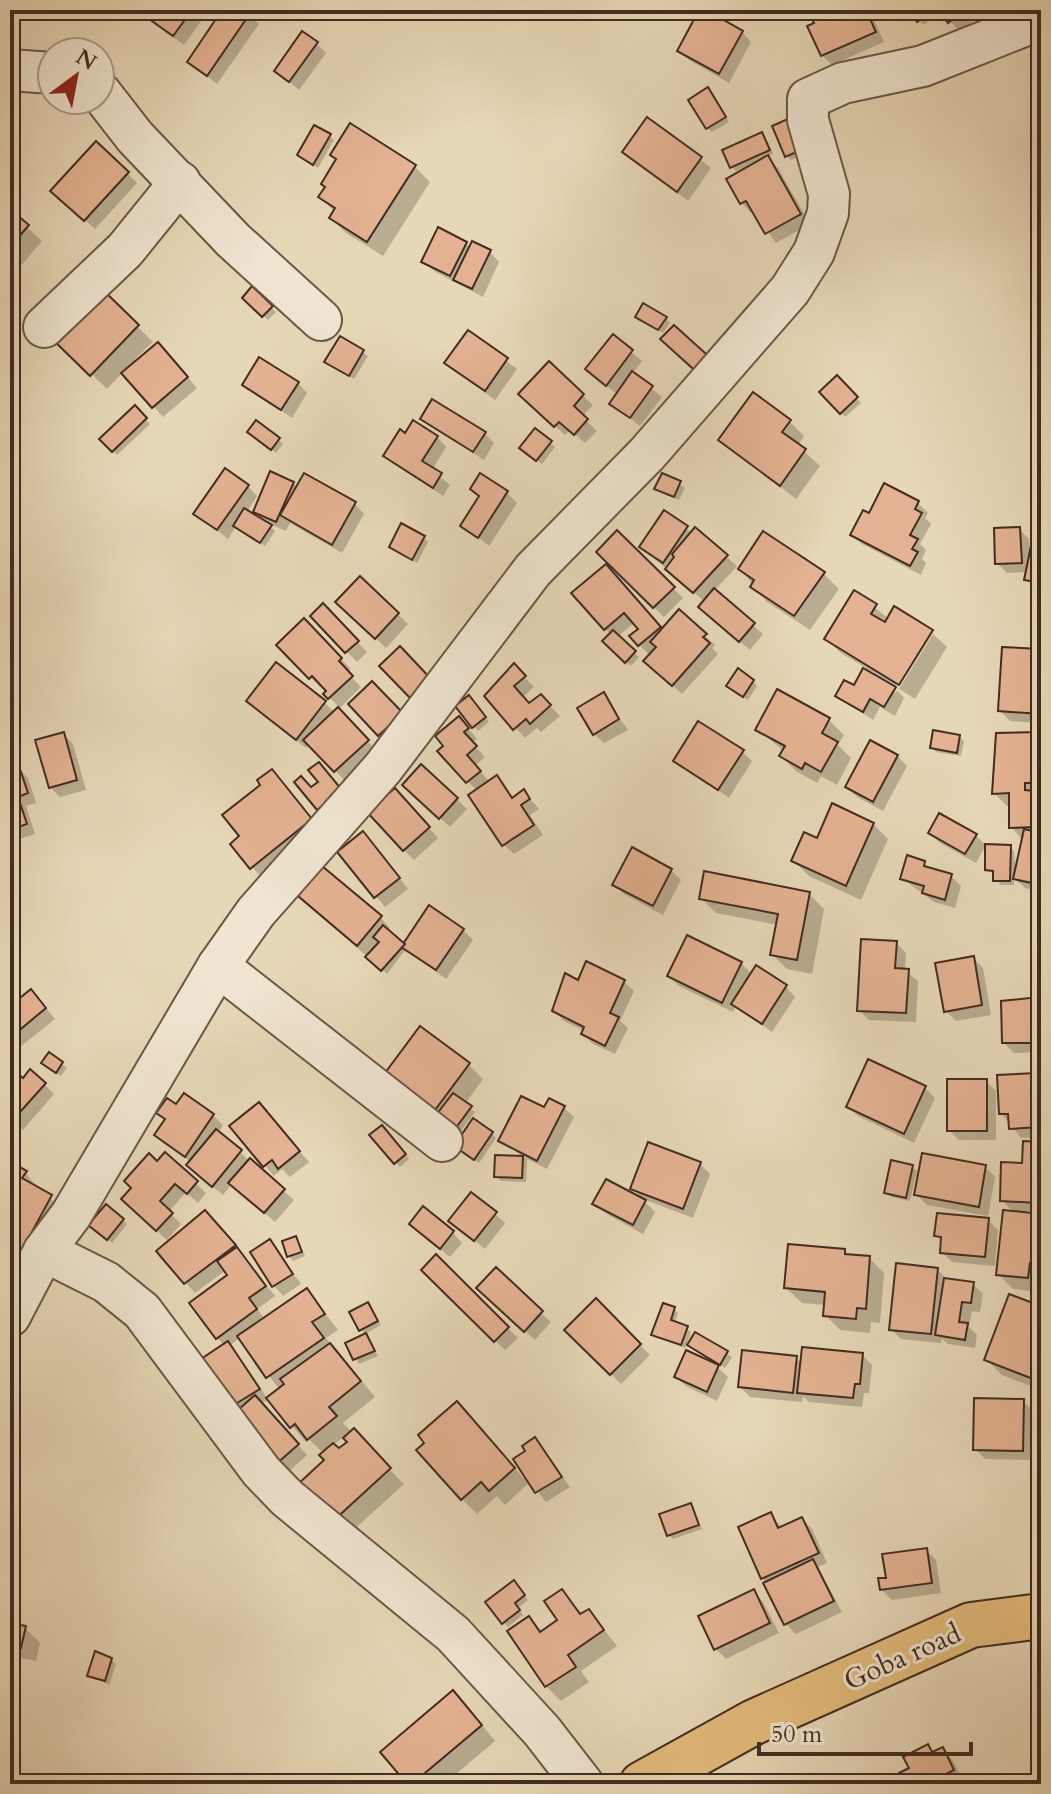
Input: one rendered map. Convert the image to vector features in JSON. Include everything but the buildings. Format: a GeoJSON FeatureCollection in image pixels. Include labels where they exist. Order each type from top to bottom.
{"type":"FeatureCollection","features":[{"type":"Feature","properties":{"kind":"main road","name":"Goba road"},"geometry":{"type":"LineString","coordinates":[[642,1784],[754,1722],[971,1625],[1041,1616]]}},
{"type":"Feature","properties":{"kind":"street"},"geometry":{"type":"LineString","coordinates":[[10,1316],[44,1251],[71,1215],[218,966],[278,884],[383,768],[533,570],[647,454],[790,290],[814,252],[828,213],[826,180],[808,120],[810,96],[843,83],[923,66],[1041,19]]}},
{"type":"Feature","properties":{"kind":"street"},"geometry":{"type":"LineString","coordinates":[[10,70],[36,72]]}},
{"type":"Feature","properties":{"kind":"street"},"geometry":{"type":"LineString","coordinates":[[116,113],[135,137],[233,240],[321,320]]}},
{"type":"Feature","properties":{"kind":"street"},"geometry":{"type":"LineString","coordinates":[[44,327],[125,250],[180,182]]}},
{"type":"Feature","properties":{"kind":"street"},"geometry":{"type":"LineString","coordinates":[[218,966],[442,1141]]}},
{"type":"Feature","properties":{"kind":"street"},"geometry":{"type":"LineString","coordinates":[[44,1251],[106,1282],[142,1311],[261,1471],[287,1498],[453,1634],[542,1731],[583,1784]]}}]}
